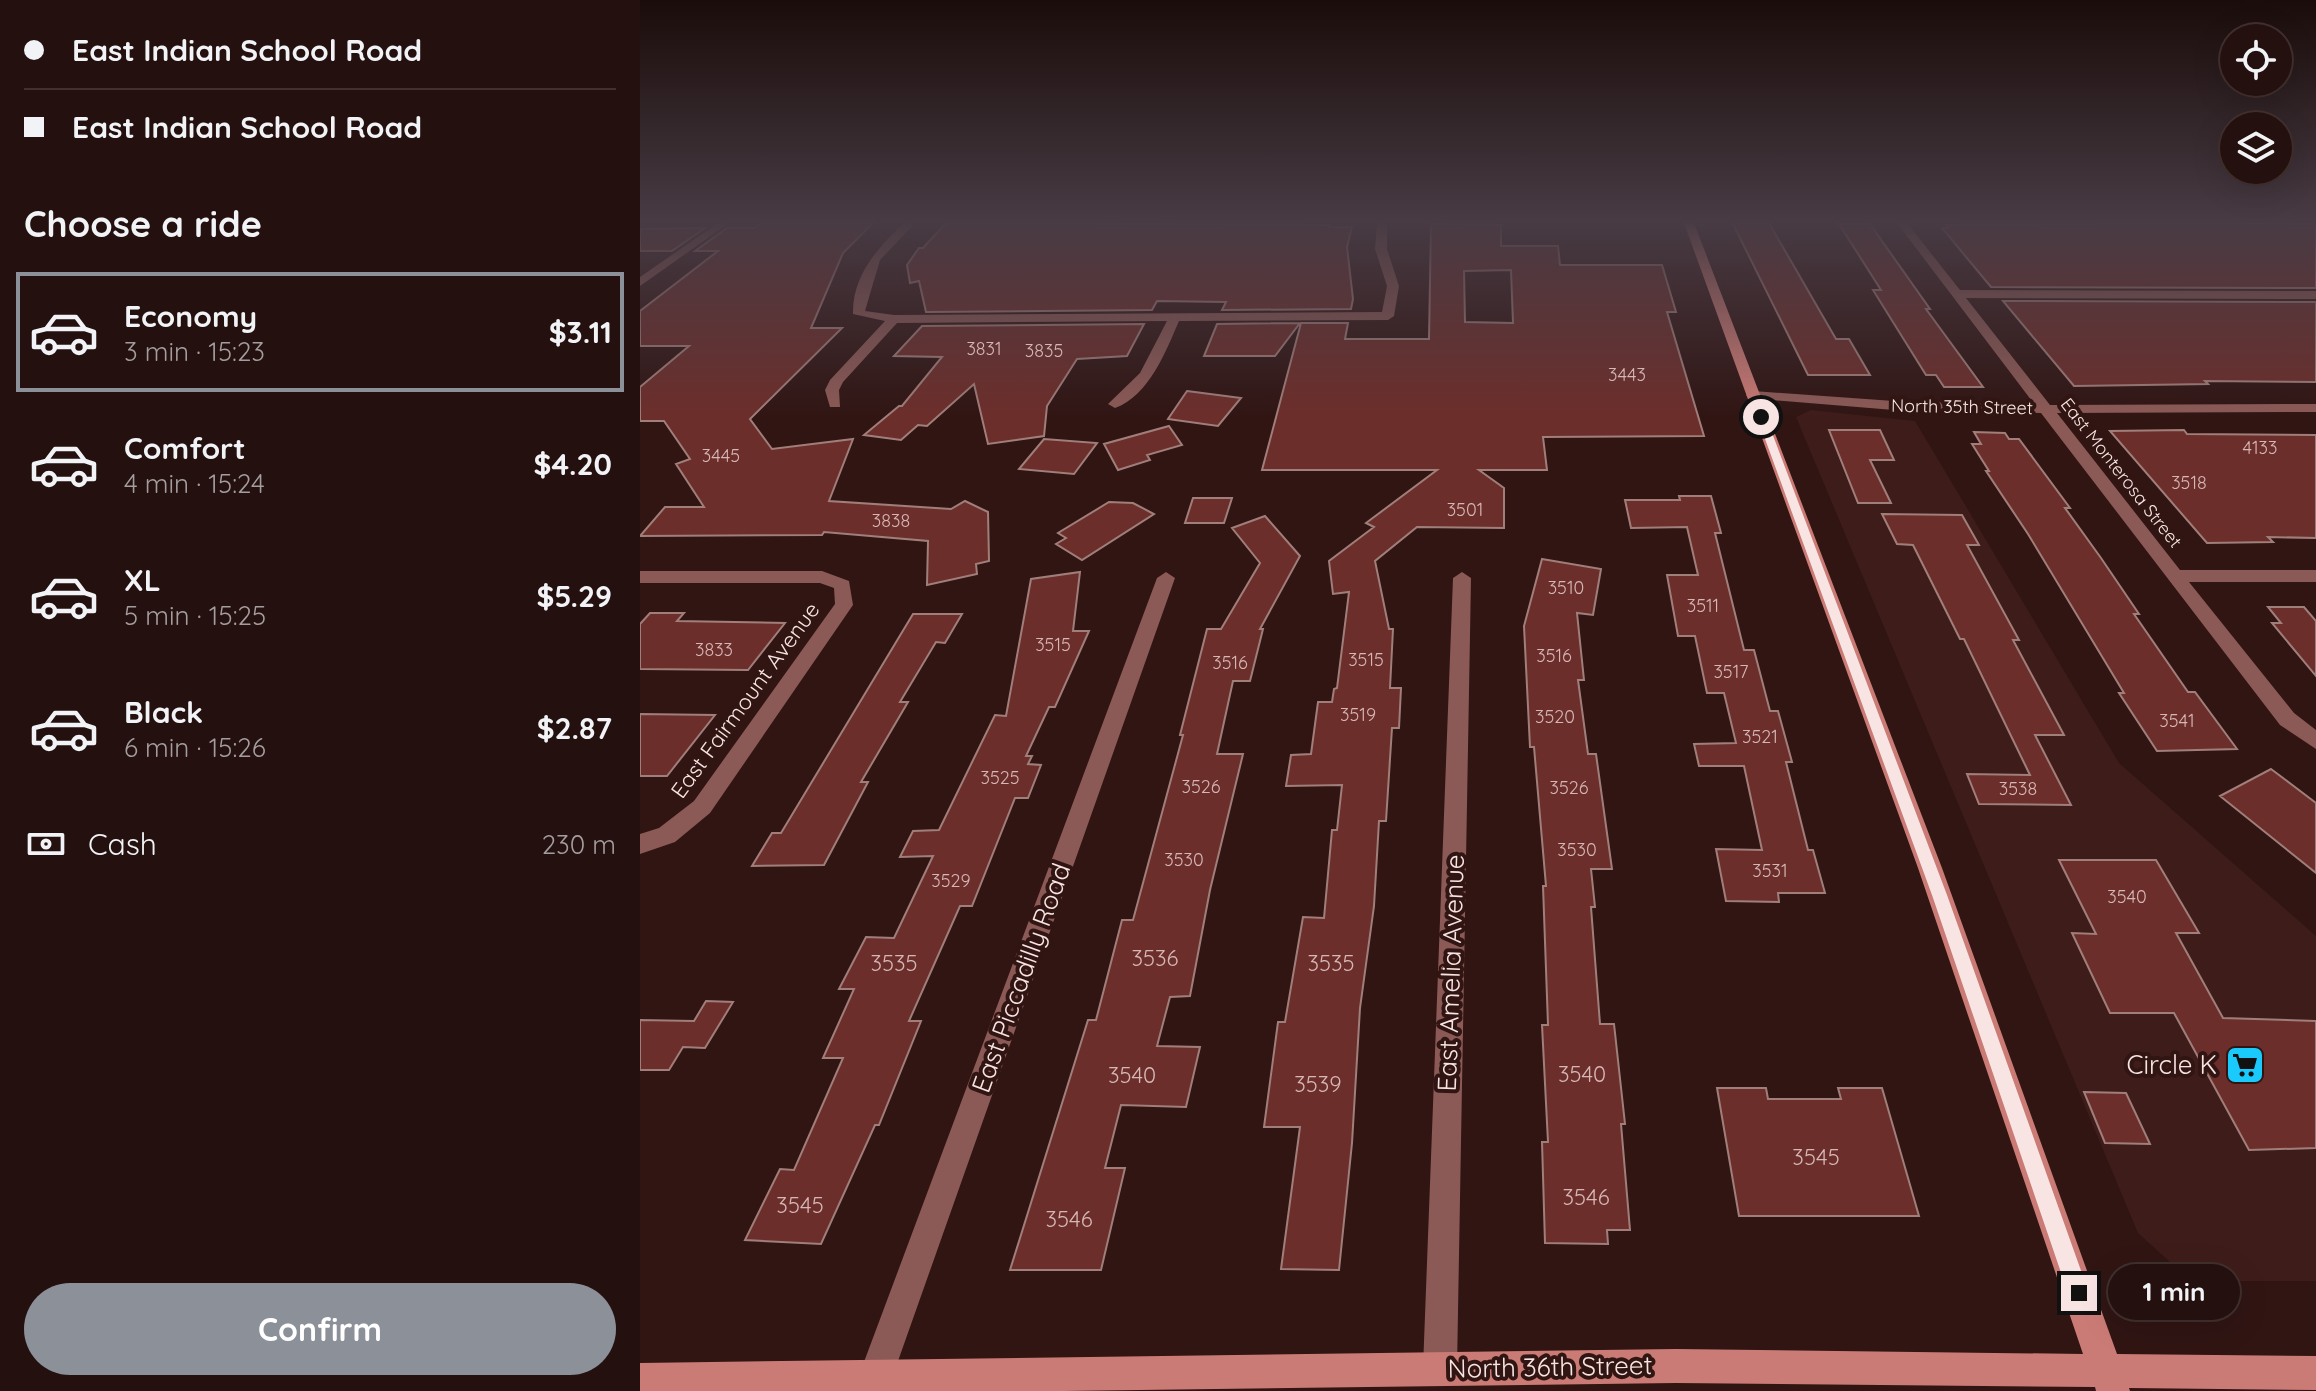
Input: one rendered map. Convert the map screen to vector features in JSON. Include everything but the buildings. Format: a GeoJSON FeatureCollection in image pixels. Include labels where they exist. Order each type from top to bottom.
{"type":"FeatureCollection","features":[{"type":"Feature","properties":{"kind":"main road"},"geometry":{"type":"LineString","coordinates":[[1713,288],[1940,895],[2109,1381]]}},
{"type":"Feature","properties":{"kind":"main road","name":"North 36th Street"},"geometry":{"type":"LineString","coordinates":[[640,1380],[764,1386],[875,1378],[1676,1366],[2109,1381],[2316,1373]]}},
{"type":"Feature","properties":{"kind":"street"},"geometry":{"type":"LineString","coordinates":[[864,288],[857,307],[859,314],[894,319],[1388,316],[1393,288]]}},
{"type":"Feature","properties":{"kind":"street","name":"East Monterosa Street"},"geometry":{"type":"LineString","coordinates":[[1955,288],[2287,719],[2316,741]]}},
{"type":"Feature","properties":{"kind":"street"},"geometry":{"type":"LineString","coordinates":[[1960,294],[2316,295]]}},
{"type":"Feature","properties":{"kind":"street"},"geometry":{"type":"LineString","coordinates":[[835,404],[832,390],[837,380],[894,319]]}},
{"type":"Feature","properties":{"kind":"street"},"geometry":{"type":"LineString","coordinates":[[1115,404],[1138,388],[1148,375],[1174,319]]}},
{"type":"Feature","properties":{"kind":"street","name":"North 35th Street"},"geometry":{"type":"LineString","coordinates":[[1753,395],[1836,404],[2316,408]]}},
{"type":"Feature","properties":{"kind":"street"},"geometry":{"type":"LineString","coordinates":[[2175,576],[2316,576]]}},
{"type":"Feature","properties":{"kind":"street","name":"East Fairmount Avenue"},"geometry":{"type":"LineString","coordinates":[[640,577],[822,577],[843,585],[844,605],[702,807],[667,835],[640,844]]}},
{"type":"Feature","properties":{"kind":"street","name":"East Piccadilly Road"},"geometry":{"type":"LineString","coordinates":[[875,1378],[1166,578]]}},
{"type":"Feature","properties":{"kind":"street","name":"East Amelia Avenue"},"geometry":{"type":"LineString","coordinates":[[1440,1368],[1462,578]]}},
{"type":"Feature","properties":{"kind":"shaded area"},"geometry":{"type":"Polygon","coordinates":[[[1811,410],[1915,421],[2119,763],[2316,936],[2316,1281],[2191,1281],[2138,1233],[1796,417],[1811,410]]]}},
{"type":"Feature","properties":{"kind":"place","name":"Circle K"},"geometry":{"type":"Point","coordinates":[2245,1065]}},
{"type":"Feature","properties":{"kind":"route"},"geometry":{"type":"LineString","coordinates":[[1761,417],[1940,895],[2079,1293]]}}]}
